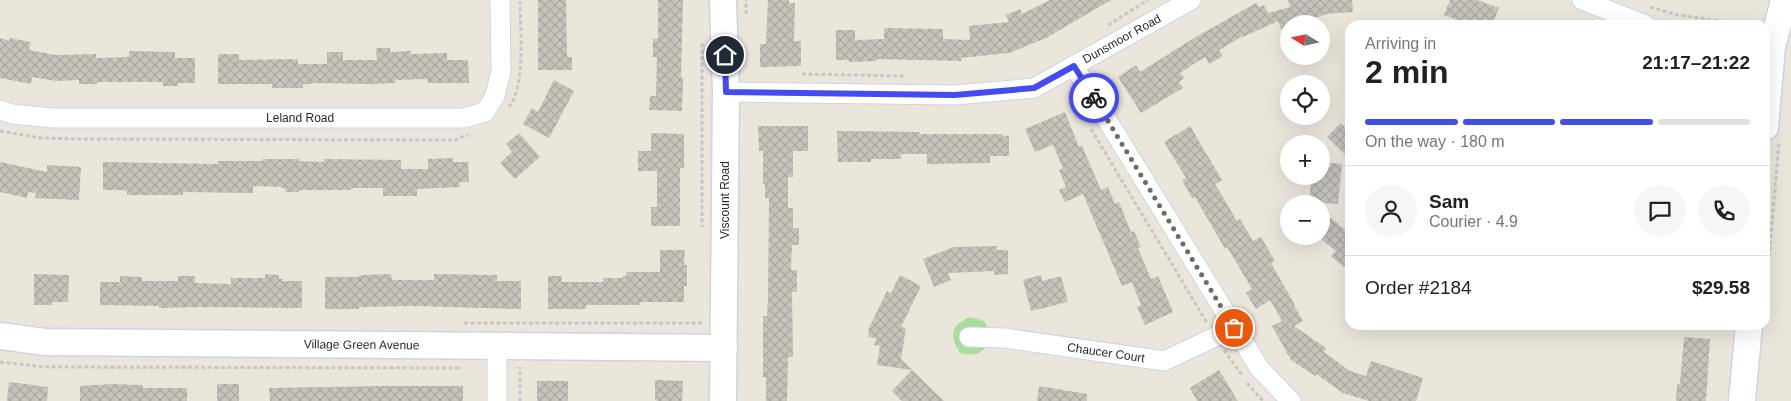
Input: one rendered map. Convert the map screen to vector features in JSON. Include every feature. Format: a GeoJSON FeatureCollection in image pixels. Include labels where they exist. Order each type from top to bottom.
{"type":"FeatureCollection","features":[{"type":"Feature","properties":{"kind":"street","name":"Leland Road"},"geometry":{"type":"LineString","coordinates":[[0,110],[12,114],[53,118],[464,118],[484,112],[495,96],[501,71],[500,0]]}},
{"type":"Feature","properties":{"kind":"street","name":"Viscount Road"},"geometry":{"type":"LineString","coordinates":[[723,0],[726,92],[723,401]]}},
{"type":"Feature","properties":{"kind":"street","name":"Dunsmoor Road"},"geometry":{"type":"LineString","coordinates":[[726,92],[955,95],[1034,88],[1191,0]]}},
{"type":"Feature","properties":{"kind":"street"},"geometry":{"type":"LineString","coordinates":[[1582,0],[1633,20]]}},
{"type":"Feature","properties":{"kind":"street"},"geometry":{"type":"LineString","coordinates":[[1770,41],[1784,0]]}},
{"type":"Feature","properties":{"kind":"street"},"geometry":{"type":"LineString","coordinates":[[1074,66],[1260,369],[1291,401]]}},
{"type":"Feature","properties":{"kind":"street"},"geometry":{"type":"LineString","coordinates":[[1770,90],[1772,132]]}},
{"type":"Feature","properties":{"kind":"street","name":"Chaucer Court"},"geometry":{"type":"LineString","coordinates":[[969,337],[1004,338],[1164,361],[1234,328]]}},
{"type":"Feature","properties":{"kind":"street"},"geometry":{"type":"LineString","coordinates":[[1742,401],[1748,330]]}},
{"type":"Feature","properties":{"kind":"street","name":"Village Green Avenue"},"geometry":{"type":"LineString","coordinates":[[0,336],[45,342],[497,358],[724,348]]}},
{"type":"Feature","properties":{"kind":"street"},"geometry":{"type":"LineString","coordinates":[[497,358],[497,401]]}},
{"type":"Feature","properties":{"kind":"path"},"geometry":{"type":"LineString","coordinates":[[746,0],[746,19]]}},
{"type":"Feature","properties":{"kind":"path"},"geometry":{"type":"LineString","coordinates":[[1106,26],[1148,0]]}},
{"type":"Feature","properties":{"kind":"path"},"geometry":{"type":"LineString","coordinates":[[1643,5],[1678,15],[1714,20]]}},
{"type":"Feature","properties":{"kind":"path"},"geometry":{"type":"LineString","coordinates":[[702,37],[702,227]]}},
{"type":"Feature","properties":{"kind":"path"},"geometry":{"type":"LineString","coordinates":[[800,74],[914,76]]}},
{"type":"Feature","properties":{"kind":"path"},"geometry":{"type":"LineString","coordinates":[[1089,127],[1209,326]]}},
{"type":"Feature","properties":{"kind":"path"},"geometry":{"type":"LineString","coordinates":[[1770,181],[1772,132]]}},
{"type":"Feature","properties":{"kind":"path"},"geometry":{"type":"LineString","coordinates":[[464,323],[702,323],[702,314]]}},
{"type":"Feature","properties":{"kind":"path"},"geometry":{"type":"LineString","coordinates":[[0,362],[45,367],[497,358],[520,366],[520,401]]}},
{"type":"Feature","properties":{"kind":"green space"},"geometry":{"type":"Polygon","coordinates":[[[970,317],[984,321],[989,331],[988,345],[979,353],[960,353],[954,341],[953,332],[958,324],[970,317]]]}},
{"type":"Feature","properties":{"kind":"building"},"geometry":{"type":"Polygon","coordinates":[[[538,0],[566,0],[567,57],[572,57],[572,70],[538,70],[538,0]]]}},
{"type":"Feature","properties":{"kind":"building"},"geometry":{"type":"Polygon","coordinates":[[[658,0],[683,0],[682,111],[649,110],[650,96],[656,96],[657,57],[653,57],[653,39],[658,39],[658,0]]]}},
{"type":"Feature","properties":{"kind":"building"},"geometry":{"type":"Polygon","coordinates":[[[768,0],[789,0],[789,3],[795,3],[794,41],[801,41],[801,66],[760,67],[760,44],[766,44],[768,0]]]}},
{"type":"Feature","properties":{"kind":"building"},"geometry":{"type":"Polygon","coordinates":[[[1050,0],[1111,0],[1046,38],[1009,53],[961,58],[961,61],[877,59],[877,61],[849,62],[849,60],[836,60],[836,30],[855,30],[855,40],[884,39],[884,28],[943,29],[943,39],[970,40],[969,26],[1009,22],[1006,15],[1020,9],[1022,14],[1050,0]]]}},
{"type":"Feature","properties":{"kind":"building"},"geometry":{"type":"Polygon","coordinates":[[[1288,0],[1352,0],[1353,12],[1323,15],[1280,15],[1280,26],[1278,21],[1243,36],[1219,50],[1223,56],[1209,64],[1205,57],[1180,73],[1184,78],[1179,82],[1183,88],[1141,113],[1118,77],[1136,65],[1140,72],[1194,38],[1256,3],[1259,7],[1264,5],[1268,13],[1290,7],[1288,0]]]}},
{"type":"Feature","properties":{"kind":"building"},"geometry":{"type":"Polygon","coordinates":[[[1450,0],[1477,0],[1499,8],[1494,20],[1458,20],[1444,15],[1450,0]]]}},
{"type":"Feature","properties":{"kind":"building"},"geometry":{"type":"Polygon","coordinates":[[[0,38],[10,41],[10,38],[31,42],[29,50],[56,55],[96,54],[96,58],[129,57],[129,51],[175,52],[175,58],[195,58],[195,83],[178,83],[178,86],[163,86],[163,82],[97,82],[97,84],[79,84],[79,80],[56,81],[32,77],[31,84],[0,78],[0,38]]]}},
{"type":"Feature","properties":{"kind":"building"},"geometry":{"type":"Polygon","coordinates":[[[376,48],[390,48],[390,52],[411,51],[411,54],[447,53],[447,60],[468,60],[469,83],[428,83],[427,79],[395,80],[395,83],[372,84],[312,83],[303,84],[303,88],[272,88],[272,84],[218,84],[218,54],[239,54],[239,60],[298,59],[298,64],[327,64],[327,52],[343,52],[343,60],[377,60],[376,48]]]}},
{"type":"Feature","properties":{"kind":"building"},"geometry":{"type":"Polygon","coordinates":[[[554,80],[574,91],[549,138],[523,124],[532,108],[538,112],[554,80]]]}},
{"type":"Feature","properties":{"kind":"building"},"geometry":{"type":"Polygon","coordinates":[[[1065,112],[1079,147],[1082,146],[1101,190],[1108,187],[1115,204],[1119,202],[1131,232],[1134,231],[1141,247],[1138,248],[1151,279],[1158,276],[1173,312],[1145,325],[1137,307],[1141,305],[1132,282],[1122,286],[1083,194],[1065,202],[1059,190],[1066,187],[1059,170],[1063,168],[1053,145],[1035,152],[1025,129],[1065,112]]]}},
{"type":"Feature","properties":{"kind":"building"},"geometry":{"type":"Polygon","coordinates":[[[1341,123],[1345,127],[1345,154],[1330,140],[1329,135],[1341,123]]]}},
{"type":"Feature","properties":{"kind":"building"},"geometry":{"type":"Polygon","coordinates":[[[758,126],[808,126],[808,151],[793,151],[793,177],[788,177],[788,208],[793,208],[793,228],[799,228],[799,245],[792,245],[791,270],[797,270],[797,292],[792,292],[793,357],[788,357],[787,401],[766,401],[766,377],[763,377],[763,316],[767,316],[768,300],[769,198],[765,198],[763,151],[759,151],[758,126]]]}},
{"type":"Feature","properties":{"kind":"building"},"geometry":{"type":"Polygon","coordinates":[[[1190,126],[1222,180],[1215,184],[1237,221],[1240,219],[1253,241],[1261,237],[1275,261],[1271,263],[1303,321],[1294,326],[1326,348],[1324,352],[1350,371],[1366,376],[1371,361],[1423,378],[1416,401],[1369,401],[1343,393],[1316,374],[1315,376],[1291,360],[1272,326],[1282,321],[1270,300],[1256,309],[1246,293],[1252,289],[1227,247],[1225,249],[1195,197],[1192,198],[1182,180],[1186,178],[1164,142],[1190,126]]]}},
{"type":"Feature","properties":{"kind":"building"},"geometry":{"type":"Polygon","coordinates":[[[837,131],[1003,134],[1003,137],[1009,135],[1009,156],[990,156],[990,163],[927,164],[927,154],[901,154],[901,159],[871,159],[871,162],[838,162],[837,131]]]}},
{"type":"Feature","properties":{"kind":"building"},"geometry":{"type":"Polygon","coordinates":[[[519,133],[540,157],[515,179],[500,163],[512,152],[506,144],[519,133]]]}},
{"type":"Feature","properties":{"kind":"building"},"geometry":{"type":"Polygon","coordinates":[[[651,133],[684,134],[684,168],[680,168],[680,226],[651,226],[651,207],[657,207],[657,171],[638,171],[638,151],[651,151],[651,133]]]}},
{"type":"Feature","properties":{"kind":"building"},"geometry":{"type":"Polygon","coordinates":[[[453,158],[453,162],[468,162],[469,182],[459,182],[460,187],[417,189],[417,196],[383,196],[383,188],[286,192],[285,188],[282,187],[253,186],[253,193],[183,192],[183,195],[127,195],[127,191],[123,190],[103,190],[103,162],[218,164],[218,161],[262,161],[262,159],[299,159],[299,161],[324,162],[324,159],[401,160],[401,169],[428,169],[428,159],[453,158]]]}},
{"type":"Feature","properties":{"kind":"building"},"geometry":{"type":"Polygon","coordinates":[[[0,162],[47,172],[47,165],[81,167],[79,200],[35,198],[36,193],[28,192],[27,198],[0,192],[0,162]]]}},
{"type":"Feature","properties":{"kind":"building"},"geometry":{"type":"Polygon","coordinates":[[[1330,163],[1342,164],[1338,204],[1330,203],[1330,195],[1310,195],[1311,185],[1330,185],[1330,163]]]}},
{"type":"Feature","properties":{"kind":"building"},"geometry":{"type":"Polygon","coordinates":[[[1330,217],[1345,230],[1344,267],[1331,256],[1336,251],[1328,245],[1330,217]]]}},
{"type":"Feature","properties":{"kind":"building"},"geometry":{"type":"Polygon","coordinates":[[[997,246],[997,250],[1008,250],[1008,274],[994,275],[994,271],[948,273],[951,280],[934,287],[923,259],[954,247],[997,246]]]}},
{"type":"Feature","properties":{"kind":"building"},"geometry":{"type":"Polygon","coordinates":[[[660,250],[685,250],[684,265],[687,265],[687,286],[684,286],[684,302],[640,302],[640,305],[586,305],[586,309],[548,309],[548,276],[562,276],[561,282],[603,282],[603,278],[623,278],[627,272],[660,272],[660,250]]]}},
{"type":"Feature","properties":{"kind":"building"},"geometry":{"type":"Polygon","coordinates":[[[34,274],[69,275],[68,302],[52,302],[52,305],[34,305],[34,274]]]}},
{"type":"Feature","properties":{"kind":"building"},"geometry":{"type":"Polygon","coordinates":[[[265,274],[279,275],[279,279],[283,279],[282,281],[302,281],[302,308],[159,308],[159,306],[100,305],[100,282],[120,282],[120,276],[142,277],[142,281],[178,281],[178,276],[195,276],[195,283],[231,284],[231,278],[265,278],[265,274]]]}},
{"type":"Feature","properties":{"kind":"building"},"geometry":{"type":"Polygon","coordinates":[[[391,274],[392,280],[434,280],[434,274],[497,275],[497,281],[521,281],[521,309],[416,306],[325,309],[325,277],[359,277],[359,275],[391,274]]]}},
{"type":"Feature","properties":{"kind":"building"},"geometry":{"type":"Polygon","coordinates":[[[900,275],[921,286],[901,327],[906,328],[901,359],[944,401],[902,401],[892,391],[912,370],[877,365],[880,346],[874,345],[876,338],[868,337],[869,328],[887,291],[891,293],[900,275]]]}},
{"type":"Feature","properties":{"kind":"building"},"geometry":{"type":"Polygon","coordinates":[[[1041,275],[1042,281],[1061,276],[1068,302],[1031,311],[1023,280],[1041,275]]]}},
{"type":"Feature","properties":{"kind":"building"},"geometry":{"type":"Polygon","coordinates":[[[1684,337],[1710,339],[1706,401],[1676,401],[1677,384],[1680,384],[1684,337]]]}},
{"type":"Feature","properties":{"kind":"building"},"geometry":{"type":"Polygon","coordinates":[[[1219,370],[1238,401],[1197,401],[1190,388],[1219,370]]]}},
{"type":"Feature","properties":{"kind":"building"},"geometry":{"type":"Polygon","coordinates":[[[655,380],[683,381],[682,401],[655,400],[655,380]]]}},
{"type":"Feature","properties":{"kind":"building"},"geometry":{"type":"Polygon","coordinates":[[[537,381],[568,381],[568,401],[537,401],[537,381]]]}},
{"type":"Feature","properties":{"kind":"building"},"geometry":{"type":"Polygon","coordinates":[[[9,382],[48,387],[47,401],[7,401],[9,382]]]}},
{"type":"Feature","properties":{"kind":"building"},"geometry":{"type":"Polygon","coordinates":[[[111,384],[143,385],[143,388],[187,388],[187,401],[80,401],[80,386],[111,384]]]}},
{"type":"Feature","properties":{"kind":"building"},"geometry":{"type":"Polygon","coordinates":[[[217,384],[239,384],[239,401],[217,401],[217,384]]]}},
{"type":"Feature","properties":{"kind":"building"},"geometry":{"type":"Polygon","coordinates":[[[463,386],[463,401],[270,401],[269,388],[463,386]]]}},
{"type":"Feature","properties":{"kind":"building"},"geometry":{"type":"Polygon","coordinates":[[[1039,386],[1087,394],[1087,401],[1037,401],[1039,386]]]}},
{"type":"Feature","properties":{"kind":"way so far"},"geometry":{"type":"LineString","coordinates":[[1094,98],[1234,328]]}},
{"type":"Feature","properties":{"kind":"route"},"geometry":{"type":"LineString","coordinates":[[725,55],[726,92],[955,95],[1034,88],[1074,66],[1094,98]]}}]}
